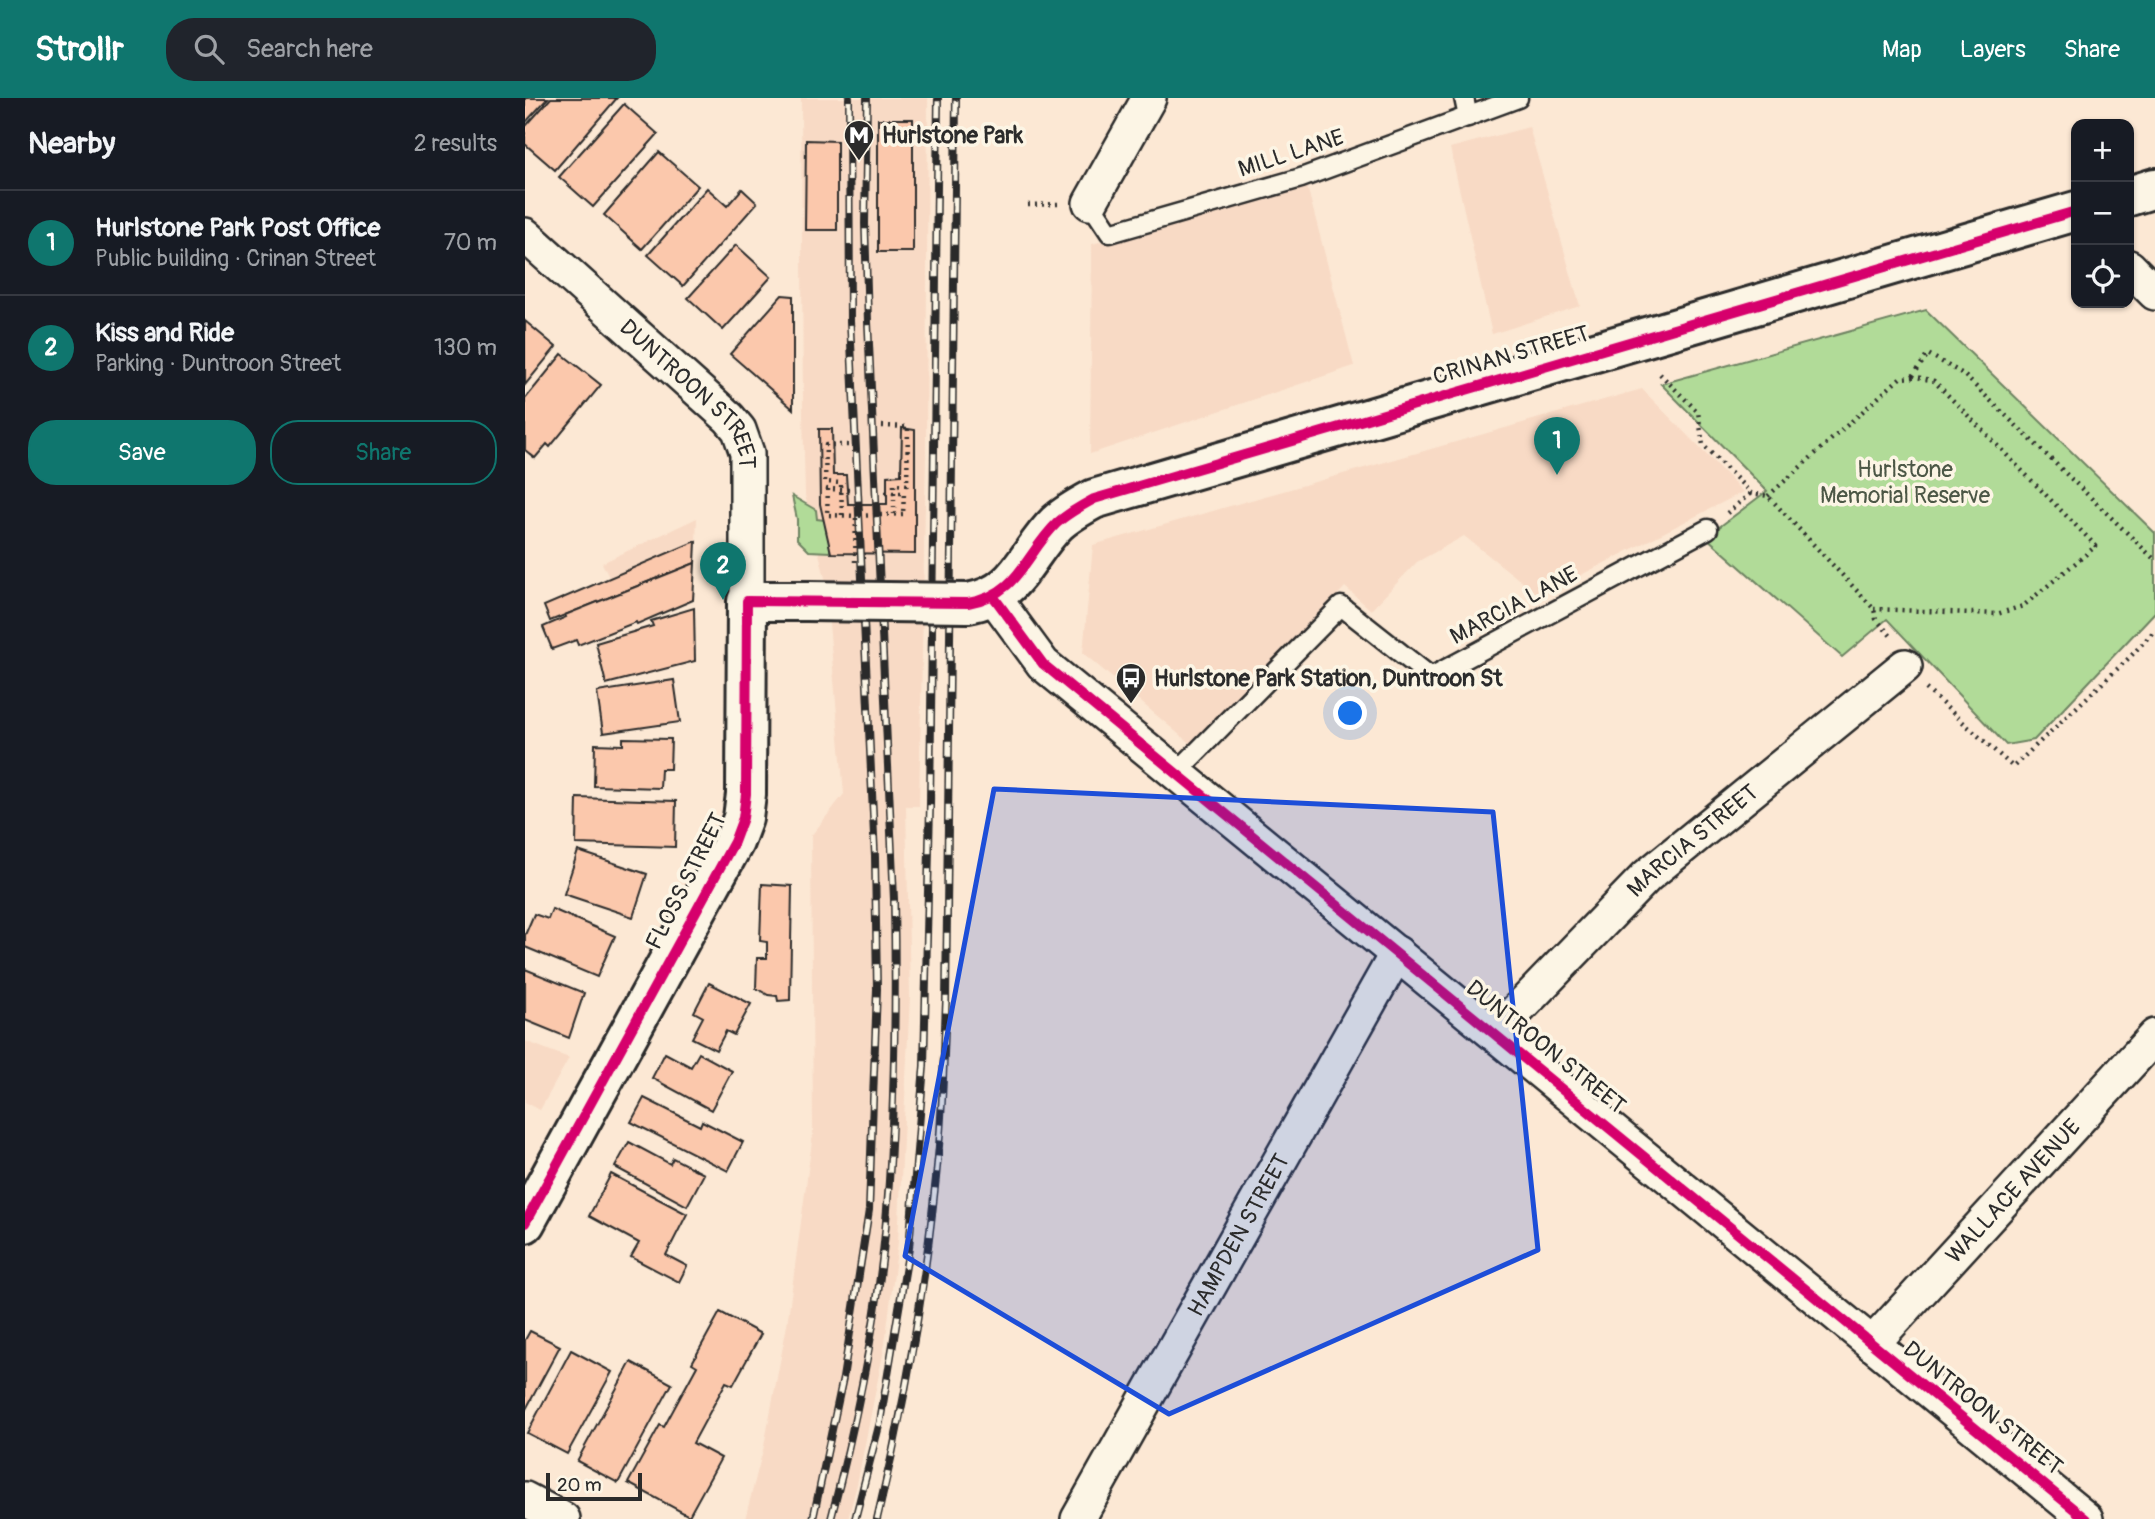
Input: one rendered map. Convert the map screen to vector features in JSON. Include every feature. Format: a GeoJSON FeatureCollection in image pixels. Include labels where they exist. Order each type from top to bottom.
{"type":"FeatureCollection","features":[{"type":"Feature","properties":{"kind":"street"},"geometry":{"type":"LineString","coordinates":[[1090,203],[1149,98]]}},
{"type":"Feature","properties":{"kind":"street"},"geometry":{"type":"LineString","coordinates":[[2134,194],[2155,188]]}},
{"type":"Feature","properties":{"kind":"street","name":"CRINAN STREET"},"geometry":{"type":"LineString","coordinates":[[980,600],[1014,580],[1058,522],[1094,499],[2071,213]]}},
{"type":"Feature","properties":{"kind":"street","name":"DUNTROON STREET"},"geometry":{"type":"LineString","coordinates":[[525,234],[739,430],[747,453],[747,601]]}},
{"type":"Feature","properties":{"kind":"street"},"geometry":{"type":"LineString","coordinates":[[2134,272],[2155,293]]}},
{"type":"Feature","properties":{"kind":"street"},"geometry":{"type":"LineString","coordinates":[[747,601],[980,600]]}},
{"type":"Feature","properties":{"kind":"street","name":"DUNTROON STREET"},"geometry":{"type":"LineString","coordinates":[[980,600],[1043,664],[1175,774],[2086,1519]]}},
{"type":"Feature","properties":{"kind":"street","name":"FLOSS STREET"},"geometry":{"type":"LineString","coordinates":[[525,1223],[734,842],[743,818],[746,794],[747,601]]}},
{"type":"Feature","properties":{"kind":"street","name":"MARCIA STREET"},"geometry":{"type":"LineString","coordinates":[[1495,1033],[1647,876],[1908,661]]}},
{"type":"Feature","properties":{"kind":"street","name":"HAMPDEN STREET"},"geometry":{"type":"LineString","coordinates":[[1078,1519],[1397,953]]}},
{"type":"Feature","properties":{"kind":"street","name":"WALLACE AVENUE"},"geometry":{"type":"LineString","coordinates":[[1872,1345],[2155,1036]]}},
{"type":"Feature","properties":{"kind":"street"},"geometry":{"type":"LineString","coordinates":[[525,1499],[563,1519]]}},
{"type":"Feature","properties":{"kind":"lane"},"geometry":{"type":"LineString","coordinates":[[1465,98],[1468,117]]}},
{"type":"Feature","properties":{"kind":"lane","name":"MILL LANE"},"geometry":{"type":"LineString","coordinates":[[1090,203],[1110,233],[1301,178],[1518,98]]}},
{"type":"Feature","properties":{"kind":"lane","name":"MARCIA LANE"},"geometry":{"type":"LineString","coordinates":[[1175,774],[1341,606],[1431,677],[1707,529]]}},
{"type":"Feature","properties":{"kind":"path"},"geometry":{"type":"LineString","coordinates":[[1913,377],[1928,354],[1963,374],[2155,560]]}},
{"type":"Feature","properties":{"kind":"path"},"geometry":{"type":"LineString","coordinates":[[1660,374],[1698,412],[1703,445],[1751,493],[1768,496],[1874,609],[1876,619],[1926,689],[2013,767],[2155,630]]}},
{"type":"Feature","properties":{"kind":"path"},"geometry":{"type":"LineString","coordinates":[[1768,496],[1900,378],[1913,377],[1934,381],[2096,545],[2023,606],[1997,614],[1874,609]]}},
{"type":"Feature","properties":{"kind":"path"},"geometry":{"type":"LineString","coordinates":[[881,426],[908,427],[907,485],[894,484],[894,514]]}},
{"type":"Feature","properties":{"kind":"path"},"geometry":{"type":"LineString","coordinates":[[842,515],[841,483],[825,482],[826,445],[848,445]]}},
{"type":"Feature","properties":{"kind":"path"},"geometry":{"type":"LineString","coordinates":[[849,490],[828,489],[827,515],[903,514],[904,494],[885,493]]}},
{"type":"Feature","properties":{"kind":"path"},"geometry":{"type":"LineString","coordinates":[[1707,529],[1751,493]]}},
{"type":"Feature","properties":{"kind":"path"},"geometry":{"type":"LineString","coordinates":[[855,562],[856,516]]}},
{"type":"Feature","properties":{"kind":"highlighted area"},"geometry":{"type":"Polygon","coordinates":[[[994,789],[1493,812],[1538,1250],[1169,1414],[905,1256],[994,789]]]}},
{"type":"Feature","properties":{"kind":"shaded area"},"geometry":{"type":"Polygon","coordinates":[[[801,98],[928,98],[926,455],[919,806],[906,806],[910,996],[898,1242],[885,1344],[857,1484],[848,1519],[745,1519],[764,1446],[787,1325],[813,1134],[811,836],[844,794],[825,578],[805,495],[801,98]]]}},
{"type":"Feature","properties":{"kind":"shaded area"},"geometry":{"type":"Polygon","coordinates":[[[1529,127],[1580,306],[1492,334],[1450,148],[1529,127]]]}},
{"type":"Feature","properties":{"kind":"shaded area"},"geometry":{"type":"Polygon","coordinates":[[[1307,186],[1354,366],[1090,454],[1092,244],[1307,186]]]}},
{"type":"Feature","properties":{"kind":"shaded area"},"geometry":{"type":"Polygon","coordinates":[[[1642,389],[1743,492],[1540,596],[1464,536],[1417,562],[1371,610],[1345,587],[1194,747],[1083,653],[1093,545],[1642,389]]]}},
{"type":"Feature","properties":{"kind":"shaded area"},"geometry":{"type":"Polygon","coordinates":[[[697,518],[696,541],[610,579],[602,563],[697,518]]]}},
{"type":"Feature","properties":{"kind":"shaded area"},"geometry":{"type":"Polygon","coordinates":[[[525,1041],[569,1058],[540,1110],[525,1102],[525,1041]]]}},
{"type":"Feature","properties":{"kind":"green space","name":"Hurlstone Memorial Reserve"},"geometry":{"type":"Polygon","coordinates":[[[1926,310],[2155,533],[2155,612],[2034,740],[2006,745],[1887,619],[1842,657],[1706,537],[1767,491],[1661,384],[1926,310]]]}},
{"type":"Feature","properties":{"kind":"green space"},"geometry":{"type":"Polygon","coordinates":[[[792,496],[816,510],[817,519],[833,521],[830,552],[809,551],[797,539],[797,519],[792,496]]]}},
{"type":"Feature","properties":{"kind":"building"},"geometry":{"type":"Polygon","coordinates":[[[525,98],[548,98],[525,123],[525,98]]]}},
{"type":"Feature","properties":{"kind":"building"},"geometry":{"type":"Polygon","coordinates":[[[551,98],[617,98],[555,170],[525,144],[525,127],[551,98]]]}},
{"type":"Feature","properties":{"kind":"building"},"geometry":{"type":"Polygon","coordinates":[[[624,104],[658,134],[593,207],[559,177],[624,104]]]}},
{"type":"Feature","properties":{"kind":"building"},"geometry":{"type":"Polygon","coordinates":[[[878,119],[913,119],[913,252],[878,252],[878,119]]]}},
{"type":"Feature","properties":{"kind":"building"},"geometry":{"type":"Polygon","coordinates":[[[806,140],[837,141],[837,230],[805,230],[806,140]]]}},
{"type":"Feature","properties":{"kind":"building"},"geometry":{"type":"Polygon","coordinates":[[[659,152],[698,186],[642,249],[604,215],[659,152]]]}},
{"type":"Feature","properties":{"kind":"building"},"geometry":{"type":"Polygon","coordinates":[[[707,188],[727,206],[742,189],[757,203],[683,286],[648,255],[707,188]]]}},
{"type":"Feature","properties":{"kind":"building"},"geometry":{"type":"Polygon","coordinates":[[[736,245],[771,277],[723,330],[688,298],[736,245]]]}},
{"type":"Feature","properties":{"kind":"building"},"geometry":{"type":"Polygon","coordinates":[[[782,295],[793,296],[793,409],[730,354],[782,295]]]}},
{"type":"Feature","properties":{"kind":"building"},"geometry":{"type":"Polygon","coordinates":[[[525,321],[556,347],[525,385],[525,321]]]}},
{"type":"Feature","properties":{"kind":"building"},"geometry":{"type":"Polygon","coordinates":[[[562,354],[601,385],[550,447],[547,444],[535,458],[525,450],[525,399],[562,354]]]}},
{"type":"Feature","properties":{"kind":"building"},"geometry":{"type":"Polygon","coordinates":[[[902,428],[915,430],[915,554],[831,553],[820,504],[819,429],[832,429],[833,475],[846,475],[848,504],[887,504],[887,476],[901,475],[902,428]]]}},
{"type":"Feature","properties":{"kind":"building"},"geometry":{"type":"Polygon","coordinates":[[[696,541],[695,563],[550,621],[544,606],[696,541]]]}},
{"type":"Feature","properties":{"kind":"building"},"geometry":{"type":"Polygon","coordinates":[[[695,563],[693,600],[578,645],[576,640],[552,649],[543,627],[566,617],[565,615],[695,563]]]}},
{"type":"Feature","properties":{"kind":"building"},"geometry":{"type":"Polygon","coordinates":[[[694,608],[695,661],[606,684],[596,643],[653,626],[651,621],[694,608]]]}},
{"type":"Feature","properties":{"kind":"building"},"geometry":{"type":"Polygon","coordinates":[[[674,680],[680,722],[603,733],[597,692],[674,680]]]}},
{"type":"Feature","properties":{"kind":"building"},"geometry":{"type":"Polygon","coordinates":[[[623,738],[671,739],[670,769],[661,769],[660,788],[594,786],[595,744],[623,745],[623,738]]]}},
{"type":"Feature","properties":{"kind":"building"},"geometry":{"type":"Polygon","coordinates":[[[577,798],[676,801],[675,847],[576,844],[577,798]]]}},
{"type":"Feature","properties":{"kind":"building"},"geometry":{"type":"Polygon","coordinates":[[[578,851],[647,874],[633,917],[564,894],[578,851]]]}},
{"type":"Feature","properties":{"kind":"building"},"geometry":{"type":"Polygon","coordinates":[[[762,884],[792,886],[790,1000],[778,1001],[777,996],[768,995],[756,988],[757,958],[767,958],[767,942],[760,941],[762,884]]]}},
{"type":"Feature","properties":{"kind":"building"},"geometry":{"type":"Polygon","coordinates":[[[552,909],[615,936],[597,977],[525,947],[525,935],[534,914],[548,919],[552,909]]]}},
{"type":"Feature","properties":{"kind":"building"},"geometry":{"type":"Polygon","coordinates":[[[525,969],[584,993],[569,1038],[525,1020],[525,969]]]}},
{"type":"Feature","properties":{"kind":"building"},"geometry":{"type":"Polygon","coordinates":[[[709,983],[751,1004],[734,1035],[726,1031],[716,1050],[692,1038],[703,1017],[694,1012],[709,983]]]}},
{"type":"Feature","properties":{"kind":"building"},"geometry":{"type":"Polygon","coordinates":[[[665,1053],[691,1067],[699,1053],[732,1071],[711,1110],[652,1078],[665,1053]]]}},
{"type":"Feature","properties":{"kind":"building"},"geometry":{"type":"Polygon","coordinates":[[[644,1098],[700,1126],[702,1121],[743,1142],[728,1171],[631,1122],[644,1098]]]}},
{"type":"Feature","properties":{"kind":"building"},"geometry":{"type":"Polygon","coordinates":[[[629,1142],[670,1164],[673,1158],[704,1174],[687,1206],[615,1167],[629,1142]]]}},
{"type":"Feature","properties":{"kind":"building"},"geometry":{"type":"Polygon","coordinates":[[[611,1174],[687,1214],[666,1255],[687,1266],[679,1282],[631,1257],[639,1243],[589,1216],[611,1174]]]}},
{"type":"Feature","properties":{"kind":"building"},"geometry":{"type":"Polygon","coordinates":[[[720,1312],[761,1334],[733,1385],[726,1382],[693,1443],[721,1458],[689,1516],[628,1483],[660,1425],[664,1427],[697,1366],[692,1363],[720,1312]]]}},
{"type":"Feature","properties":{"kind":"building"},"geometry":{"type":"Polygon","coordinates":[[[530,1331],[560,1346],[525,1411],[525,1340],[530,1331]]]}},
{"type":"Feature","properties":{"kind":"building"},"geometry":{"type":"Polygon","coordinates":[[[571,1350],[612,1372],[567,1454],[527,1433],[571,1350]]]}},
{"type":"Feature","properties":{"kind":"building"},"geometry":{"type":"Polygon","coordinates":[[[631,1362],[672,1384],[618,1483],[577,1461],[631,1362]]]}},
{"type":"Feature","properties":{"kind":"railway"},"geometry":{"type":"LineString","coordinates":[[813,1519],[843,1378],[869,1210],[877,989],[875,857],[850,321],[849,98]]}},
{"type":"Feature","properties":{"kind":"railway"},"geometry":{"type":"LineString","coordinates":[[831,1519],[856,1413],[876,1305],[885,1233],[894,1066],[894,899],[865,224],[867,98]]}},
{"type":"Feature","properties":{"kind":"railway"},"geometry":{"type":"LineString","coordinates":[[855,1519],[880,1422],[909,1248],[924,1066],[930,805],[938,98]]}},
{"type":"Feature","properties":{"kind":"railway"},"geometry":{"type":"LineString","coordinates":[[877,1519],[915,1334],[939,1146],[946,1002],[956,98]]}},
{"type":"Feature","properties":{"kind":"cycle path"},"geometry":{"type":"LineString","coordinates":[[525,1223],[734,842],[743,818],[746,794],[747,601],[968,603],[985,599],[999,591],[1020,572],[1057,523],[1094,499],[2071,212]]}},
{"type":"Feature","properties":{"kind":"cycle path"},"geometry":{"type":"LineString","coordinates":[[993,596],[1043,664],[2086,1519]]}},
{"type":"Feature","properties":{"kind":"place","name":"Hurlstone Park"},"geometry":{"type":"Point","coordinates":[859,162]}},
{"type":"Feature","properties":{"kind":"place","name":"Hurlstone Park Post Office"},"geometry":{"type":"Point","coordinates":[1557,475]}},
{"type":"Feature","properties":{"kind":"place","name":"Kiss and Ride"},"geometry":{"type":"Point","coordinates":[723,600]}},
{"type":"Feature","properties":{"kind":"place","name":"Hurlstone Park Station, Duntroon St"},"geometry":{"type":"Point","coordinates":[1131,705]}}]}
